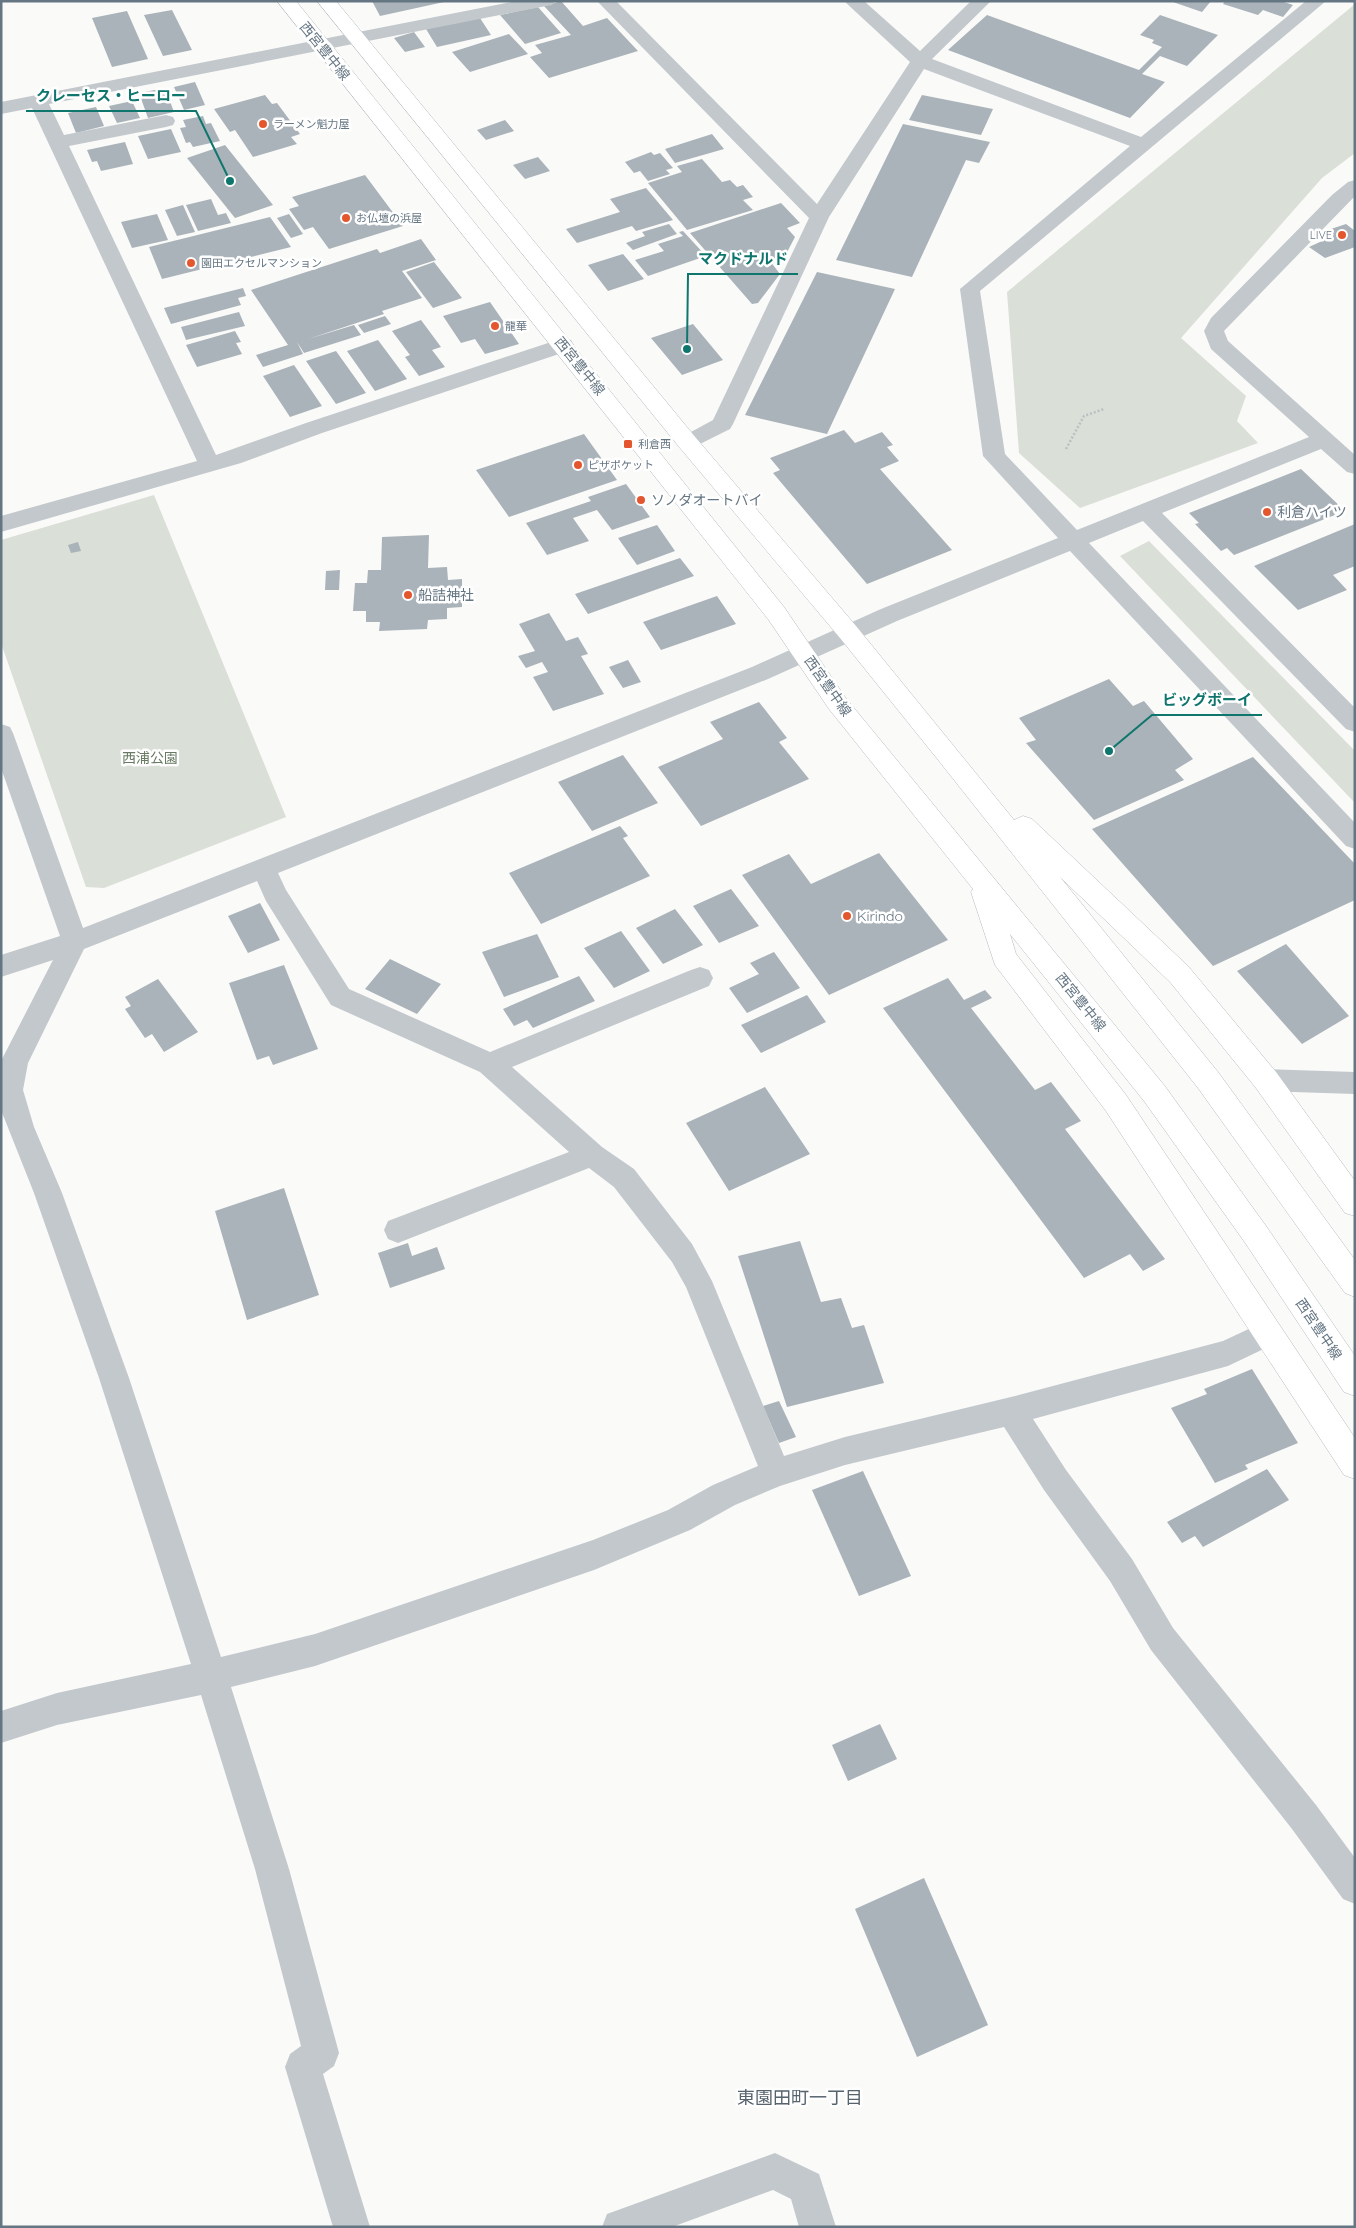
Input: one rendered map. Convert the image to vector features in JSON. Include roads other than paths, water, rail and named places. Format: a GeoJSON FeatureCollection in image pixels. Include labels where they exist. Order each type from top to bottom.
{"type":"FeatureCollection","features":[{"type":"Feature","properties":{"kind":"main road","name":"西宮豊中線"},"geometry":{"type":"LineString","coordinates":[[286,1],[564,345],[805,652],[838,703],[1154,1093],[1256,1235],[1355,1382]]}},
{"type":"Feature","properties":{"kind":"main road"},"geometry":{"type":"LineString","coordinates":[[326,1],[948,755],[1208,1080],[1355,1284]]}},
{"type":"Feature","properties":{"kind":"main road"},"geometry":{"type":"LineString","coordinates":[[948,755],[1179,974],[1266,1080],[1355,1204]]}},
{"type":"Feature","properties":{"kind":"main road"},"geometry":{"type":"LineString","coordinates":[[979,877],[1004,958],[1116,1102],[1355,1465]]}},
{"type":"Feature","properties":{"kind":"street"},"geometry":{"type":"LineString","coordinates":[[1,108],[546,1]]}},
{"type":"Feature","properties":{"kind":"street"},"geometry":{"type":"LineString","coordinates":[[606,1],[819,217]]}},
{"type":"Feature","properties":{"kind":"street"},"geometry":{"type":"LineString","coordinates":[[853,1],[920,61],[1144,145]]}},
{"type":"Feature","properties":{"kind":"street"},"geometry":{"type":"LineString","coordinates":[[688,442],[722,424],[819,217],[920,61],[982,1]]}},
{"type":"Feature","properties":{"kind":"street"},"geometry":{"type":"LineString","coordinates":[[1317,1],[970,289],[994,456],[1355,839]]}},
{"type":"Feature","properties":{"kind":"street"},"geometry":{"type":"LineString","coordinates":[[38,101],[210,465]]}},
{"type":"Feature","properties":{"kind":"street"},"geometry":{"type":"LineString","coordinates":[[58,142],[166,122]]}},
{"type":"Feature","properties":{"kind":"street"},"geometry":{"type":"LineString","coordinates":[[1355,212],[1347,192],[1218,323],[1214,332],[1218,344],[1355,467]]}},
{"type":"Feature","properties":{"kind":"street"},"geometry":{"type":"LineString","coordinates":[[1,524],[210,465],[564,345]]}},
{"type":"Feature","properties":{"kind":"street"},"geometry":{"type":"LineString","coordinates":[[1,966],[76,942],[760,673],[848,632],[1325,439]]}},
{"type":"Feature","properties":{"kind":"street"},"geometry":{"type":"LineString","coordinates":[[1147,512],[1355,722]]}},
{"type":"Feature","properties":{"kind":"street"},"geometry":{"type":"LineString","coordinates":[[1,733],[76,942],[14,1062],[9,1090],[20,1127],[48,1194],[117,1387],[212,1676],[272,1869],[320,2053],[303,2068],[352,2227]]}},
{"type":"Feature","properties":{"kind":"street"},"geometry":{"type":"LineString","coordinates":[[263,867],[275,894],[340,997],[490,1064],[592,1155],[624,1178],[682,1253],[698,1281],[776,1473]]}},
{"type":"Feature","properties":{"kind":"street"},"geometry":{"type":"LineString","coordinates":[[490,1064],[700,978]]}},
{"type":"Feature","properties":{"kind":"street"},"geometry":{"type":"LineString","coordinates":[[1266,1080],[1355,1083]]}},
{"type":"Feature","properties":{"kind":"street"},"geometry":{"type":"LineString","coordinates":[[398,1230],[592,1155]]}},
{"type":"Feature","properties":{"kind":"street"},"geometry":{"type":"LineString","coordinates":[[1,1727],[57,1709],[212,1676],[314,1650],[594,1556],[679,1520],[724,1495],[776,1473],[845,1451],[1012,1410],[1228,1353],[1268,1333]]}},
{"type":"Feature","properties":{"kind":"street"},"geometry":{"type":"LineString","coordinates":[[1012,1410],[1054,1480],[1120,1570],[1162,1639],[1304,1817],[1355,1887]]}},
{"type":"Feature","properties":{"kind":"street"},"geometry":{"type":"LineString","coordinates":[[620,2227],[775,2171],[806,2188],[818,2227]]}},
{"type":"Feature","properties":{"kind":"place","name":"ラーメン魁力屋"},"geometry":{"type":"Point","coordinates":[263,124]}},
{"type":"Feature","properties":{"kind":"place","name":"クレーセス・ヒーロー"},"geometry":{"type":"Point","coordinates":[230,181]}},
{"type":"Feature","properties":{"kind":"place","name":"お仏壇の浜屋"},"geometry":{"type":"Point","coordinates":[346,218]}},
{"type":"Feature","properties":{"kind":"place","name":"LIVE"},"geometry":{"type":"Point","coordinates":[1342,235]}},
{"type":"Feature","properties":{"kind":"place","name":"園田エクセルマンション"},"geometry":{"type":"Point","coordinates":[191,263]}},
{"type":"Feature","properties":{"kind":"place","name":"龍華"},"geometry":{"type":"Point","coordinates":[495,326]}},
{"type":"Feature","properties":{"kind":"place","name":"マクドナルド"},"geometry":{"type":"Point","coordinates":[687,349]}},
{"type":"Feature","properties":{"kind":"place","name":"利倉西"},"geometry":{"type":"Point","coordinates":[628,444]}},
{"type":"Feature","properties":{"kind":"place","name":"ピザポケット"},"geometry":{"type":"Point","coordinates":[578,465]}},
{"type":"Feature","properties":{"kind":"place","name":"ソノダオートバイ"},"geometry":{"type":"Point","coordinates":[641,500]}},
{"type":"Feature","properties":{"kind":"place","name":"利倉ハイツ"},"geometry":{"type":"Point","coordinates":[1267,512]}},
{"type":"Feature","properties":{"kind":"place","name":"船詰神社"},"geometry":{"type":"Point","coordinates":[408,595]}},
{"type":"Feature","properties":{"kind":"place","name":"ビッグボーイ"},"geometry":{"type":"Point","coordinates":[1109,751]}},
{"type":"Feature","properties":{"kind":"place","name":"Kirindo"},"geometry":{"type":"Point","coordinates":[847,916]}},
{"type":"Feature","properties":{"kind":"district","name":"東園田町一丁目"},"geometry":{"type":"Point","coordinates":[800,2097]}},
{"type":"Feature","properties":{"kind":"park label","name":"西浦公園"},"geometry":{"type":"Point","coordinates":[150,758]}}]}
